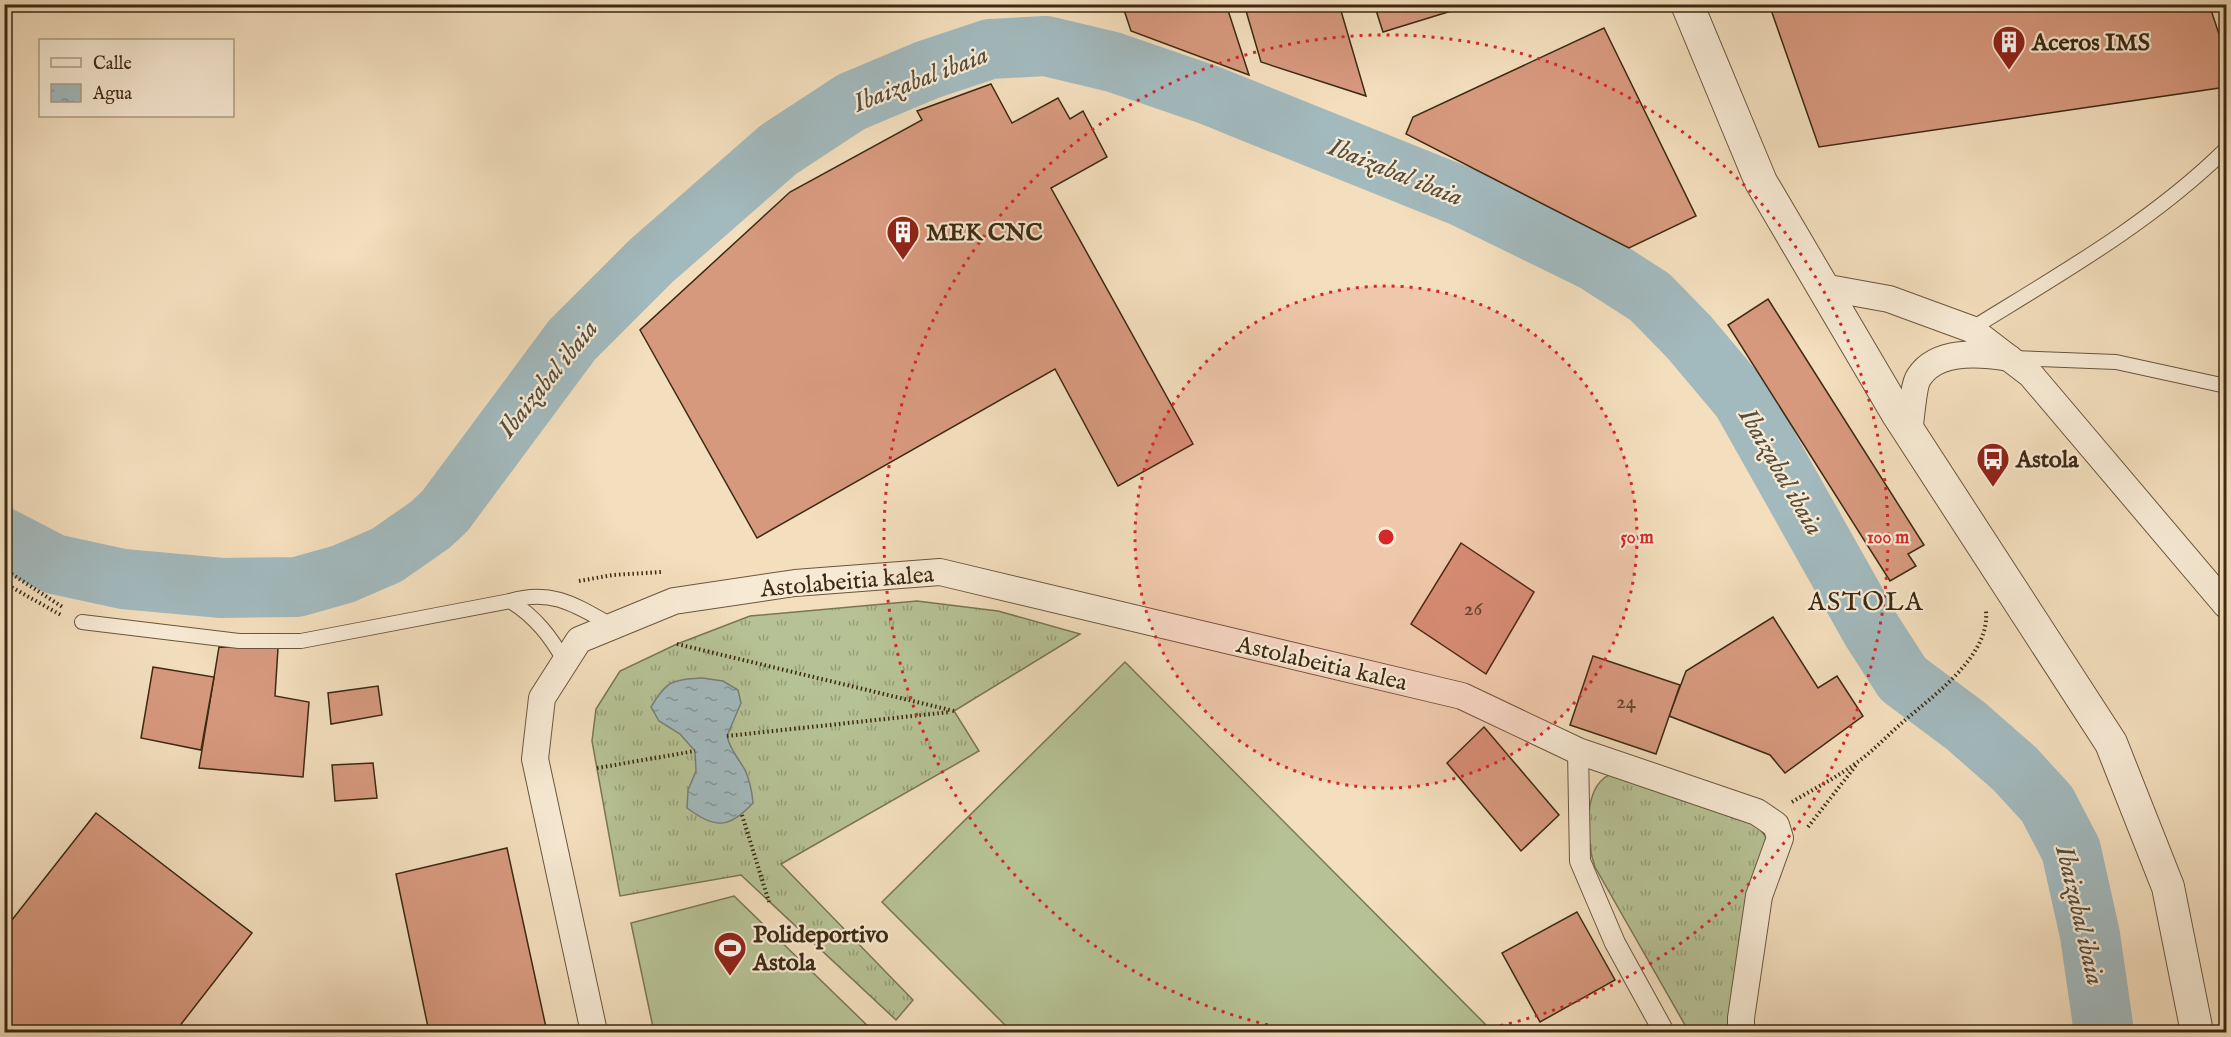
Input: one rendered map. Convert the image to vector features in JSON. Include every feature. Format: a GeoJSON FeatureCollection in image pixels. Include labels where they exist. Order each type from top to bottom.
{"type":"FeatureCollection","features":[{"type":"Feature","properties":{"kind":"street"},"geometry":{"type":"LineString","coordinates":[[1687,4],[1761,182],[1909,432],[2110,743],[2168,887],[2197,1032]]}},
{"type":"Feature","properties":{"kind":"street"},"geometry":{"type":"LineString","coordinates":[[1823,287],[1889,299],[1971,328],[2031,375],[2226,605]]}},
{"type":"Feature","properties":{"kind":"street"},"geometry":{"type":"LineString","coordinates":[[1909,432],[1917,379],[1931,365],[1952,356],[1994,355],[2009,358]]}},
{"type":"Feature","properties":{"kind":"street","name":"Astolabeitia kalea"},"geometry":{"type":"LineString","coordinates":[[594,1032],[535,759],[542,698],[579,640],[674,601],[795,583],[940,572],[1462,696],[1578,751],[1757,812],[1776,825],[1780,838],[1758,896],[1741,1032]]}},
{"type":"Feature","properties":{"kind":"street"},"geometry":{"type":"LineString","coordinates":[[1578,751],[1580,861],[1615,943],[1664,1032]]}},
{"type":"Feature","properties":{"kind":"lane"},"geometry":{"type":"LineString","coordinates":[[1971,328],[2110,243],[2194,180],[2226,148]]}},
{"type":"Feature","properties":{"kind":"lane"},"geometry":{"type":"LineString","coordinates":[[2009,358],[2116,362],[2226,386]]}},
{"type":"Feature","properties":{"kind":"lane"},"geometry":{"type":"LineString","coordinates":[[82,622],[239,641],[301,642],[527,596],[548,597],[575,604],[613,626]]}},
{"type":"Feature","properties":{"kind":"lane"},"geometry":{"type":"LineString","coordinates":[[510,601],[535,620],[552,638],[565,662]]}},
{"type":"Feature","properties":{"kind":"path"},"geometry":{"type":"LineString","coordinates":[[4,569],[62,608],[74,609]]}},
{"type":"Feature","properties":{"kind":"path"},"geometry":{"type":"LineString","coordinates":[[578,581],[614,575]]}},
{"type":"Feature","properties":{"kind":"path"},"geometry":{"type":"LineString","coordinates":[[4,583],[56,614],[82,622]]}},
{"type":"Feature","properties":{"kind":"path"},"geometry":{"type":"LineString","coordinates":[[677,644],[954,711],[727,736]]}},
{"type":"Feature","properties":{"kind":"path"},"geometry":{"type":"LineString","coordinates":[[1789,803],[1859,761],[1955,675]]}},
{"type":"Feature","properties":{"kind":"path"},"geometry":{"type":"LineString","coordinates":[[597,768],[695,751]]}},
{"type":"Feature","properties":{"kind":"path"},"geometry":{"type":"LineString","coordinates":[[742,815],[769,902]]}},
{"type":"Feature","properties":{"kind":"green space"},"geometry":{"type":"Polygon","coordinates":[[[917,601],[998,611],[1080,634],[954,711],[979,751],[781,864],[913,1000],[896,1020],[741,875],[620,896],[592,741],[596,709],[620,671],[677,644],[750,616],[917,601]]]}},
{"type":"Feature","properties":{"kind":"green space"},"geometry":{"type":"Polygon","coordinates":[[[1125,662],[1493,1032],[1012,1032],[882,902],[1125,662]]]}},
{"type":"Feature","properties":{"kind":"green space"},"geometry":{"type":"Polygon","coordinates":[[[1616,772],[1756,824],[1766,837],[1729,1027],[1726,1032],[1689,1032],[1595,867],[1588,821],[1592,797],[1604,778],[1616,772]]]}},
{"type":"Feature","properties":{"kind":"green space","name":"Polideportivo Astola"},"geometry":{"type":"Polygon","coordinates":[[[734,896],[873,1032],[654,1032],[631,923],[734,896]]]}},
{"type":"Feature","properties":{"kind":"water"},"geometry":{"type":"Polygon","coordinates":[[[702,678],[723,681],[738,690],[741,703],[727,736],[747,774],[753,803],[729,822],[714,823],[687,808],[688,790],[696,771],[695,751],[680,734],[659,721],[651,707],[666,686],[671,683],[702,678]]]}},
{"type":"Feature","properties":{"kind":"building"},"geometry":{"type":"Polygon","coordinates":[[[1122,4],[1226,4],[1249,75],[1131,31],[1122,4]]]}},
{"type":"Feature","properties":{"kind":"building"},"geometry":{"type":"Polygon","coordinates":[[[1244,4],[1339,4],[1366,96],[1261,62],[1244,4]]]}},
{"type":"Feature","properties":{"kind":"building"},"geometry":{"type":"Polygon","coordinates":[[[1374,4],[1459,4],[1461,8],[1383,32],[1374,4]]]}},
{"type":"Feature","properties":{"kind":"building","name":"Aceros IMS"},"geometry":{"type":"Polygon","coordinates":[[[1769,4],[2209,4],[2226,55],[2226,87],[1819,147],[1769,4]]]}},
{"type":"Feature","properties":{"kind":"building"},"geometry":{"type":"Polygon","coordinates":[[[1604,28],[1696,216],[1629,248],[1406,134],[1413,117],[1604,28]]]}},
{"type":"Feature","properties":{"kind":"building","name":"MEK CNC"},"geometry":{"type":"Polygon","coordinates":[[[991,84],[1012,123],[1058,98],[1070,119],[1083,111],[1107,157],[1051,188],[1193,444],[1118,486],[1055,369],[757,538],[640,330],[790,192],[922,120],[917,111],[991,84]]]}},
{"type":"Feature","properties":{"kind":"building"},"geometry":{"type":"Polygon","coordinates":[[[1768,299],[1924,545],[1908,554],[1916,566],[1890,581],[1728,325],[1768,299]]]}},
{"type":"Feature","properties":{"kind":"building"},"geometry":{"type":"Polygon","coordinates":[[[1461,543],[1534,592],[1486,674],[1411,624],[1461,543]]]}},
{"type":"Feature","properties":{"kind":"building"},"geometry":{"type":"Polygon","coordinates":[[[1773,617],[1818,688],[1837,676],[1863,716],[1785,773],[1770,755],[1669,716],[1686,671],[1773,617]]]}},
{"type":"Feature","properties":{"kind":"building"},"geometry":{"type":"Polygon","coordinates":[[[219,647],[278,648],[275,696],[309,702],[303,777],[199,768],[219,647]]]}},
{"type":"Feature","properties":{"kind":"building"},"geometry":{"type":"Polygon","coordinates":[[[1593,656],[1680,685],[1656,754],[1570,725],[1593,656]]]}},
{"type":"Feature","properties":{"kind":"building"},"geometry":{"type":"Polygon","coordinates":[[[153,667],[214,677],[201,750],[141,738],[153,667]]]}},
{"type":"Feature","properties":{"kind":"building"},"geometry":{"type":"Polygon","coordinates":[[[378,686],[382,715],[331,724],[328,693],[378,686]]]}},
{"type":"Feature","properties":{"kind":"building"},"geometry":{"type":"Polygon","coordinates":[[[1484,727],[1559,815],[1521,851],[1447,763],[1484,727]]]}},
{"type":"Feature","properties":{"kind":"building"},"geometry":{"type":"Polygon","coordinates":[[[373,763],[377,798],[335,801],[332,765],[373,763]]]}},
{"type":"Feature","properties":{"kind":"building"},"geometry":{"type":"Polygon","coordinates":[[[96,813],[252,933],[175,1032],[4,1032],[4,930],[96,813]]]}},
{"type":"Feature","properties":{"kind":"building"},"geometry":{"type":"Polygon","coordinates":[[[507,848],[547,1032],[429,1032],[396,874],[507,848]]]}},
{"type":"Feature","properties":{"kind":"building"},"geometry":{"type":"Polygon","coordinates":[[[1577,912],[1615,980],[1540,1022],[1502,953],[1577,912]]]}},
{"type":"Feature","properties":{"kind":"waterway","name":"Ibaizabal ibaia"},"geometry":{"type":"LineString","coordinates":[[4,538],[54,564],[123,579],[222,588],[297,587],[343,574],[387,555],[430,525],[445,511],[572,340],[651,261],[778,150],[851,102],[927,70],[990,49],[1046,46],[1113,62],[1209,95],[1463,197],[1594,261],[1650,297],[1689,337],[1742,400],[1872,631],[1903,679],[1966,726],[2015,769],[2047,804],[2071,850],[2090,935],[2104,1032]]}},
{"type":"Feature","properties":{"kind":"place","name":"Aceros IMS"},"geometry":{"type":"Point","coordinates":[2009,71]}},
{"type":"Feature","properties":{"kind":"place","name":"MEK CNC"},"geometry":{"type":"Point","coordinates":[903,261]}},
{"type":"Feature","properties":{"kind":"place","name":"Astola"},"geometry":{"type":"Point","coordinates":[1993,488]}},
{"type":"Feature","properties":{"kind":"place","name":"Polideportivo Astola"},"geometry":{"type":"Point","coordinates":[730,977]}},
{"type":"Feature","properties":{"kind":"district","name":"ASTOLA"},"geometry":{"type":"Point","coordinates":[1866,601]}}]}
